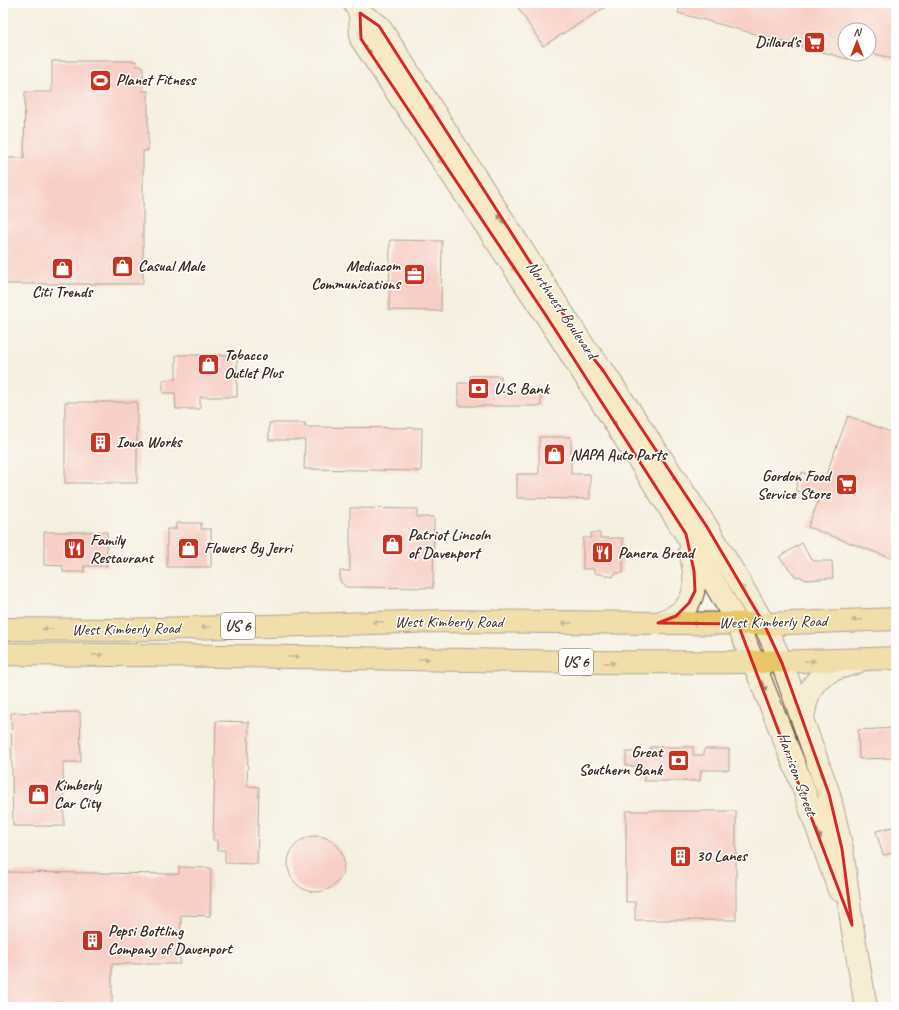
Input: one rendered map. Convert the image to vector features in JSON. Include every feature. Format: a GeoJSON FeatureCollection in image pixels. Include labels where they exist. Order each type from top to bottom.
{"type":"FeatureCollection","features":[{"type":"Feature","properties":{"kind":"main road","name":"Northwest Boulevard"},"geometry":{"type":"LineString","coordinates":[[357,8],[361,39],[546,317],[686,534],[738,624]]}},
{"type":"Feature","properties":{"kind":"main road","name":"Northwest Boulevard"},"geometry":{"type":"LineString","coordinates":[[357,8],[379,26],[585,348],[606,376],[707,527],[764,624]]}},
{"type":"Feature","properties":{"kind":"main road"},"geometry":{"type":"LineString","coordinates":[[658,624],[676,616],[689,603],[694,591],[694,571],[686,534]]}},
{"type":"Feature","properties":{"kind":"main road","name":"West Kimberly Road"},"geometry":{"type":"LineString","coordinates":[[3,629],[120,630],[444,621],[764,624],[896,619]]}},
{"type":"Feature","properties":{"kind":"main road","name":"Harrison Street"},"geometry":{"type":"LineString","coordinates":[[738,624],[800,779],[852,925]]}},
{"type":"Feature","properties":{"kind":"main road","name":"Harrison Street"},"geometry":{"type":"LineString","coordinates":[[764,624],[782,663],[833,808],[842,849],[852,925],[866,1007]]}},
{"type":"Feature","properties":{"kind":"main road","name":"West Kimberly Road"},"geometry":{"type":"LineString","coordinates":[[3,654],[620,663],[782,663],[896,658]]}},
{"type":"Feature","properties":{"kind":"main road"},"geometry":{"type":"LineString","coordinates":[[803,722],[805,701],[810,688],[817,680],[826,672],[871,659]]}},
{"type":"Feature","properties":{"kind":"highlighted area"},"geometry":{"type":"Polygon","coordinates":[[[360,13],[379,26],[585,348],[602,369],[707,527],[764,624],[782,663],[829,794],[842,849],[852,925],[738,624],[658,623],[676,616],[689,603],[695,591],[694,571],[686,534],[547,317],[361,39],[360,13]]]}},
{"type":"Feature","properties":{"kind":"building"},"geometry":{"type":"Polygon","coordinates":[[[515,3],[612,3],[543,46],[515,3]]]}},
{"type":"Feature","properties":{"kind":"building","name":"Dillard's"},"geometry":{"type":"Polygon","coordinates":[[[681,3],[896,3],[896,60],[877,54],[877,22],[837,22],[837,56],[678,13],[681,3]]]}},
{"type":"Feature","properties":{"kind":"building"},"geometry":{"type":"Polygon","coordinates":[[[52,61],[136,61],[136,66],[143,66],[143,91],[148,91],[148,151],[143,151],[143,284],[3,284],[3,158],[24,158],[25,92],[52,92],[52,61]]]}},
{"type":"Feature","properties":{"kind":"building","name":"Mediacom Communications"},"geometry":{"type":"Polygon","coordinates":[[[390,240],[442,241],[441,311],[389,310],[390,240]]]}},
{"type":"Feature","properties":{"kind":"building"},"geometry":{"type":"Polygon","coordinates":[[[176,355],[237,355],[237,397],[200,397],[200,409],[176,409],[175,393],[163,393],[163,380],[176,379],[176,355]]]}},
{"type":"Feature","properties":{"kind":"building","name":"U.S. Bank"},"geometry":{"type":"Polygon","coordinates":[[[470,376],[501,376],[501,394],[509,386],[513,392],[541,393],[541,406],[458,406],[458,383],[470,383],[470,376]]]}},
{"type":"Feature","properties":{"kind":"building","name":"Iowa Works"},"geometry":{"type":"Polygon","coordinates":[[[65,402],[137,402],[137,483],[65,483],[65,402]]]}},
{"type":"Feature","properties":{"kind":"building","name":"Gordon Food Service Store"},"geometry":{"type":"Polygon","coordinates":[[[848,416],[896,434],[896,560],[808,527],[819,499],[795,490],[802,472],[824,480],[848,416]]]}},
{"type":"Feature","properties":{"kind":"building"},"geometry":{"type":"Polygon","coordinates":[[[269,423],[305,423],[305,427],[422,428],[421,471],[304,469],[305,440],[269,440],[269,423]]]}},
{"type":"Feature","properties":{"kind":"building","name":"NAPA Auto Parts"},"geometry":{"type":"Polygon","coordinates":[[[539,437],[571,437],[571,474],[590,474],[590,499],[517,498],[517,474],[539,474],[539,437]]]}},
{"type":"Feature","properties":{"kind":"building","name":"Patriot Lincoln of Davenport"},"geometry":{"type":"Polygon","coordinates":[[[350,508],[417,509],[417,517],[434,517],[433,588],[346,587],[340,581],[340,571],[350,571],[350,508]]]}},
{"type":"Feature","properties":{"kind":"building","name":"Flowers By Jerri"},"geometry":{"type":"Polygon","coordinates":[[[176,523],[201,523],[201,529],[211,529],[211,567],[167,567],[167,529],[176,529],[176,523]]]}},
{"type":"Feature","properties":{"kind":"building","name":"Family Restaurant"},"geometry":{"type":"Polygon","coordinates":[[[44,532],[107,532],[107,566],[84,566],[84,572],[63,572],[63,566],[44,565],[44,532]]]}},
{"type":"Feature","properties":{"kind":"building","name":"Panera Bread"},"geometry":{"type":"Polygon","coordinates":[[[591,533],[600,533],[600,538],[623,538],[623,573],[615,573],[613,577],[594,573],[594,569],[583,569],[583,538],[591,538],[591,533]]]}},
{"type":"Feature","properties":{"kind":"building"},"geometry":{"type":"Polygon","coordinates":[[[802,543],[810,558],[815,561],[832,561],[833,578],[806,580],[799,576],[796,577],[779,557],[802,543]]]}},
{"type":"Feature","properties":{"kind":"building","name":"Kimberly Car City"},"geometry":{"type":"Polygon","coordinates":[[[80,712],[81,762],[63,762],[64,826],[13,826],[11,713],[80,712]]]}},
{"type":"Feature","properties":{"kind":"building"},"geometry":{"type":"Polygon","coordinates":[[[216,721],[249,722],[247,786],[259,787],[257,864],[225,863],[225,850],[217,850],[217,840],[213,840],[216,721]]]}},
{"type":"Feature","properties":{"kind":"building"},"geometry":{"type":"Polygon","coordinates":[[[896,728],[896,758],[859,759],[858,730],[896,728]]]}},
{"type":"Feature","properties":{"kind":"building","name":"Great Southern Bank"},"geometry":{"type":"Polygon","coordinates":[[[650,747],[693,747],[693,755],[704,755],[704,749],[729,749],[729,770],[701,770],[700,781],[644,781],[644,767],[626,766],[626,752],[649,752],[650,747]]]}},
{"type":"Feature","properties":{"kind":"building","name":"30 Lanes"},"geometry":{"type":"Polygon","coordinates":[[[626,811],[736,811],[736,920],[635,920],[635,902],[626,902],[626,811]]]}},
{"type":"Feature","properties":{"kind":"building"},"geometry":{"type":"Polygon","coordinates":[[[896,826],[896,852],[883,855],[876,831],[896,826]]]}},
{"type":"Feature","properties":{"kind":"building"},"geometry":{"type":"Polygon","coordinates":[[[316,836],[327,838],[336,844],[342,853],[344,864],[342,875],[336,884],[327,890],[316,892],[305,890],[296,884],[290,875],[288,864],[290,853],[296,844],[305,838],[316,836]]]}},
{"type":"Feature","properties":{"kind":"building","name":"Pepsi Bottling Company of Davenport"},"geometry":{"type":"Polygon","coordinates":[[[179,867],[211,868],[210,916],[181,915],[180,964],[112,964],[112,1007],[3,1007],[3,872],[179,874],[179,867]]]}},
{"type":"Feature","properties":{"kind":"building"},"geometry":{"type":"Polygon","coordinates":[[[894,875],[896,875],[896,912],[894,912],[894,875]]]}},
{"type":"Feature","properties":{"kind":"place","name":"Dillard's"},"geometry":{"type":"Point","coordinates":[815,42]}},
{"type":"Feature","properties":{"kind":"place","name":"Planet Fitness"},"geometry":{"type":"Point","coordinates":[100,80]}},
{"type":"Feature","properties":{"kind":"place","name":"Casual Male"},"geometry":{"type":"Point","coordinates":[123,266]}},
{"type":"Feature","properties":{"kind":"place","name":"Citi Trends"},"geometry":{"type":"Point","coordinates":[62,268]}},
{"type":"Feature","properties":{"kind":"place","name":"Mediacom Communications"},"geometry":{"type":"Point","coordinates":[415,275]}},
{"type":"Feature","properties":{"kind":"place","name":"Tobacco Outlet Plus"},"geometry":{"type":"Point","coordinates":[209,364]}},
{"type":"Feature","properties":{"kind":"place","name":"U.S. Bank"},"geometry":{"type":"Point","coordinates":[479,389]}},
{"type":"Feature","properties":{"kind":"place","name":"Iowa Works"},"geometry":{"type":"Point","coordinates":[101,442]}},
{"type":"Feature","properties":{"kind":"place","name":"NAPA Auto Parts"},"geometry":{"type":"Point","coordinates":[555,455]}},
{"type":"Feature","properties":{"kind":"place","name":"Gordon Food Service Store"},"geometry":{"type":"Point","coordinates":[846,485]}},
{"type":"Feature","properties":{"kind":"place","name":"Patriot Lincoln of Davenport"},"geometry":{"type":"Point","coordinates":[392,544]}},
{"type":"Feature","properties":{"kind":"place","name":"Flowers By Jerri"},"geometry":{"type":"Point","coordinates":[189,548]}},
{"type":"Feature","properties":{"kind":"place","name":"Family Restaurant"},"geometry":{"type":"Point","coordinates":[75,549]}},
{"type":"Feature","properties":{"kind":"place","name":"Panera Bread"},"geometry":{"type":"Point","coordinates":[603,553]}},
{"type":"Feature","properties":{"kind":"place","name":"Great Southern Bank"},"geometry":{"type":"Point","coordinates":[678,761]}},
{"type":"Feature","properties":{"kind":"place","name":"Kimberly Car City"},"geometry":{"type":"Point","coordinates":[38,794]}},
{"type":"Feature","properties":{"kind":"place","name":"30 Lanes"},"geometry":{"type":"Point","coordinates":[681,856]}},
{"type":"Feature","properties":{"kind":"place","name":"Pepsi Bottling Company of Davenport"},"geometry":{"type":"Point","coordinates":[92,940]}}]}
